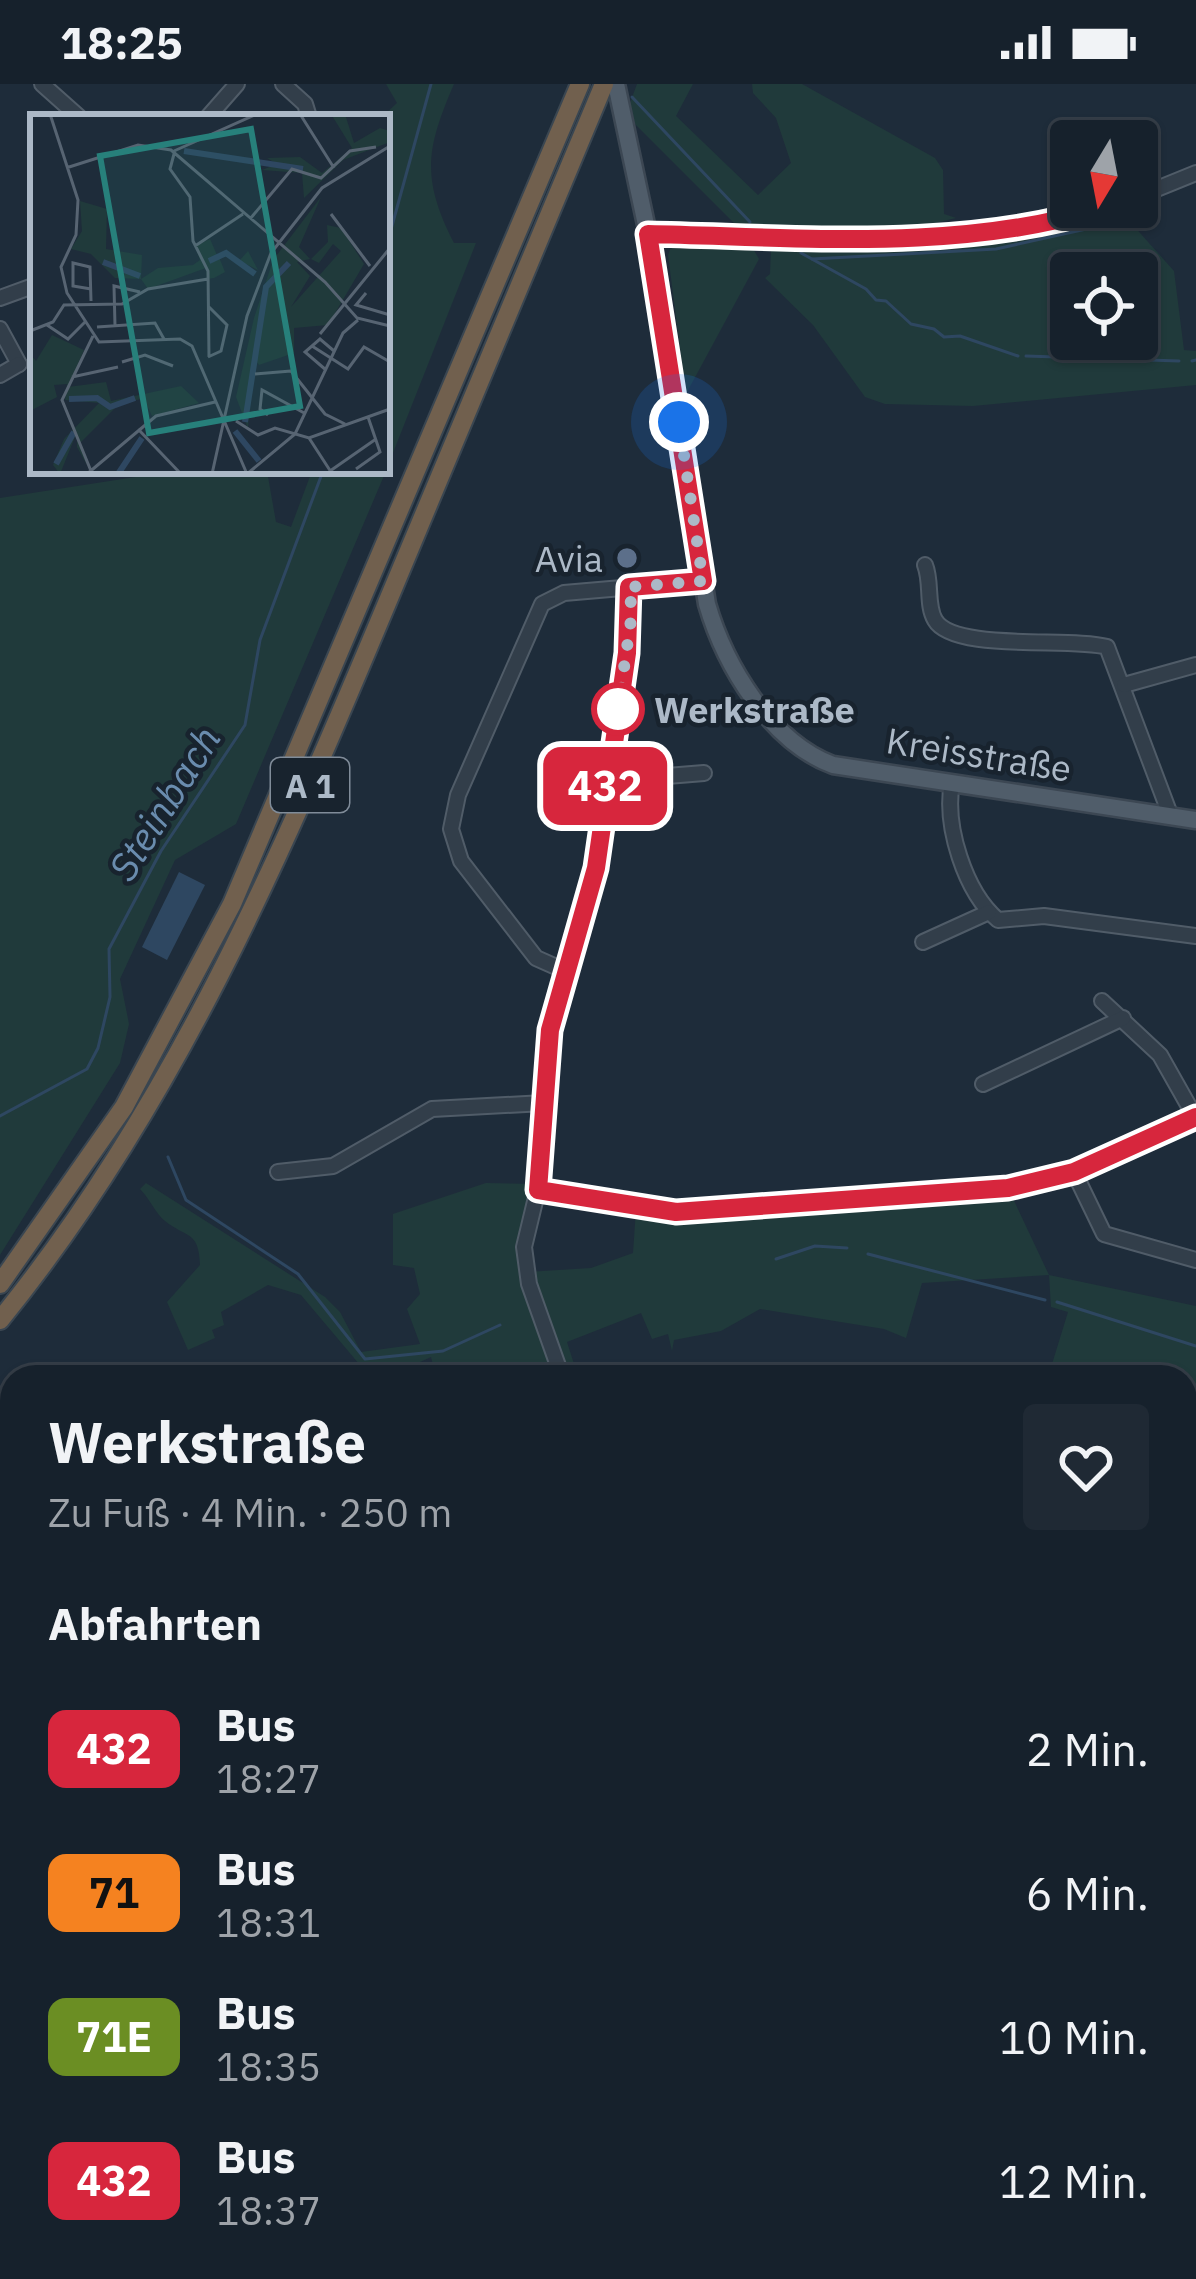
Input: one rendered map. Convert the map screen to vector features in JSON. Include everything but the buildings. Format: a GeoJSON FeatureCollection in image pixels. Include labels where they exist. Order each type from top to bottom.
{"type":"FeatureCollection","features":[{"type":"Feature","properties":{"kind":"highway","name":"A 1"},"geometry":{"type":"LineString","coordinates":[[0,1284],[124,1107],[232,904],[580,84]]}},
{"type":"Feature","properties":{"kind":"highway","name":"A 1"},"geometry":{"type":"LineString","coordinates":[[0,1320],[143,1117],[253,911],[604,84]]}},
{"type":"Feature","properties":{"kind":"main road","name":"Kreisstraße"},"geometry":{"type":"LineString","coordinates":[[616,84],[648,234],[713,623],[740,676],[772,719],[811,755],[844,767],[1196,820]]}},
{"type":"Feature","properties":{"kind":"street"},"geometry":{"type":"LineString","coordinates":[[42,84],[76,114]]}},
{"type":"Feature","properties":{"kind":"street"},"geometry":{"type":"LineString","coordinates":[[211,114],[237,84]]}},
{"type":"Feature","properties":{"kind":"street"},"geometry":{"type":"LineString","coordinates":[[283,84],[308,114]]}},
{"type":"Feature","properties":{"kind":"street"},"geometry":{"type":"LineString","coordinates":[[1158,188],[1196,173]]}},
{"type":"Feature","properties":{"kind":"street"},"geometry":{"type":"LineString","coordinates":[[648,234],[932,236],[1050,220]]}},
{"type":"Feature","properties":{"kind":"street"},"geometry":{"type":"LineString","coordinates":[[0,298],[30,287]]}},
{"type":"Feature","properties":{"kind":"street"},"geometry":{"type":"LineString","coordinates":[[0,329],[26,365],[0,375]]}},
{"type":"Feature","properties":{"kind":"street"},"geometry":{"type":"LineString","coordinates":[[925,566],[933,617],[944,629],[999,640],[1102,644],[1111,653],[1171,817]]}},
{"type":"Feature","properties":{"kind":"street"},"geometry":{"type":"LineString","coordinates":[[563,970],[536,958],[461,861],[453,844],[453,808],[534,614],[564,593],[703,581]]}},
{"type":"Feature","properties":{"kind":"street"},"geometry":{"type":"LineString","coordinates":[[558,1365],[526,1272],[526,1236],[538,1190],[550,1030],[563,970],[596,871],[629,633],[629,587]]}},
{"type":"Feature","properties":{"kind":"street"},"geometry":{"type":"LineString","coordinates":[[1124,686],[1196,665]]}},
{"type":"Feature","properties":{"kind":"street"},"geometry":{"type":"LineString","coordinates":[[606,781],[704,773]]}},
{"type":"Feature","properties":{"kind":"street"},"geometry":{"type":"LineString","coordinates":[[952,784],[949,816],[954,838],[988,912],[1007,923],[1044,916],[1196,936]]}},
{"type":"Feature","properties":{"kind":"street"},"geometry":{"type":"LineString","coordinates":[[922,942],[988,912]]}},
{"type":"Feature","properties":{"kind":"street"},"geometry":{"type":"LineString","coordinates":[[538,1190],[676,1212],[1008,1188],[1074,1172],[1196,1117],[1160,1055],[1102,1001]]}},
{"type":"Feature","properties":{"kind":"street"},"geometry":{"type":"LineString","coordinates":[[983,1084],[1123,1018]]}},
{"type":"Feature","properties":{"kind":"street"},"geometry":{"type":"LineString","coordinates":[[278,1172],[333,1166],[432,1109],[544,1103]]}},
{"type":"Feature","properties":{"kind":"street"},"geometry":{"type":"LineString","coordinates":[[1074,1172],[1104,1234],[1196,1260]]}},
{"type":"Feature","properties":{"kind":"green space"},"geometry":{"type":"Polygon","coordinates":[[[386,84],[454,84],[433,146],[432,181],[454,243],[476,243],[390,460],[390,114],[385,114],[397,103],[386,84]]]}},
{"type":"Feature","properties":{"kind":"green space"},"geometry":{"type":"Polygon","coordinates":[[[637,84],[693,84],[676,116],[758,195],[791,163],[776,118],[753,93],[752,84],[802,84],[935,158],[943,170],[944,214],[956,218],[915,228],[736,225],[635,124],[630,103],[637,84]]]}},
{"type":"Feature","properties":{"kind":"green space"},"geometry":{"type":"Polygon","coordinates":[[[1050,226],[1136,228],[1157,252],[1050,252],[1050,360],[1158,360],[1158,253],[1174,271],[1184,350],[1196,351],[1196,385],[973,406],[885,404],[865,397],[813,325],[765,278],[770,274],[771,248],[798,242],[817,247],[978,241],[1050,226]]]}},
{"type":"Feature","properties":{"kind":"green space"},"geometry":{"type":"Polygon","coordinates":[[[673,242],[751,245],[759,259],[686,394],[668,255],[673,242]]]}},
{"type":"Feature","properties":{"kind":"green space"},"geometry":{"type":"Polygon","coordinates":[[[155,474],[268,474],[276,522],[291,527],[311,474],[385,474],[236,824],[175,860],[120,979],[129,1024],[120,1063],[0,1255],[0,498],[155,474]]]}},
{"type":"Feature","properties":{"kind":"green space"},"geometry":{"type":"Polygon","coordinates":[[[146,1183],[325,1297],[340,1312],[361,1352],[420,1344],[407,1309],[420,1294],[414,1268],[393,1265],[393,1214],[486,1183],[540,1184],[527,1272],[591,1268],[633,1253],[636,1209],[1008,1188],[1049,1275],[922,1283],[906,1338],[884,1329],[760,1309],[721,1331],[674,1340],[672,1351],[668,1334],[652,1339],[641,1313],[567,1342],[574,1365],[433,1365],[431,1357],[413,1365],[360,1365],[301,1295],[268,1285],[221,1312],[224,1325],[212,1330],[215,1338],[188,1350],[167,1302],[200,1265],[197,1246],[159,1214],[140,1189],[146,1183]]]}},
{"type":"Feature","properties":{"kind":"green space"},"geometry":{"type":"Polygon","coordinates":[[[1049,1275],[1196,1306],[1196,1365],[1052,1365],[1068,1312],[1051,1307],[1049,1275]]]}},
{"type":"Feature","properties":{"kind":"water"},"geometry":{"type":"Polygon","coordinates":[[[179,872],[205,885],[167,960],[142,947],[179,872]]]}},
{"type":"Feature","properties":{"kind":"waterway","name":"Steinbach"},"geometry":{"type":"LineString","coordinates":[[390,233],[431,84]]}},
{"type":"Feature","properties":{"kind":"waterway"},"geometry":{"type":"LineString","coordinates":[[632,97],[750,222]]}},
{"type":"Feature","properties":{"kind":"waterway"},"geometry":{"type":"LineString","coordinates":[[812,259],[996,249],[1091,228]]}},
{"type":"Feature","properties":{"kind":"waterway"},"geometry":{"type":"LineString","coordinates":[[801,253],[866,289],[876,300],[886,301],[911,324],[1018,356]]}},
{"type":"Feature","properties":{"kind":"waterway"},"geometry":{"type":"LineString","coordinates":[[1026,356],[1179,361]]}},
{"type":"Feature","properties":{"kind":"waterway"},"geometry":{"type":"LineString","coordinates":[[1192,361],[1196,360]]}},
{"type":"Feature","properties":{"kind":"waterway","name":"Steinbach"},"geometry":{"type":"LineString","coordinates":[[0,1116],[87,1069],[98,1048],[110,997],[109,949],[161,851],[245,725],[260,640],[322,474]]}},
{"type":"Feature","properties":{"kind":"waterway"},"geometry":{"type":"LineString","coordinates":[[168,1157],[186,1200],[298,1274],[365,1359],[443,1351],[500,1325]]}},
{"type":"Feature","properties":{"kind":"waterway"},"geometry":{"type":"LineString","coordinates":[[776,1259],[815,1246],[847,1248]]}},
{"type":"Feature","properties":{"kind":"waterway"},"geometry":{"type":"LineString","coordinates":[[868,1254],[1045,1300]]}},
{"type":"Feature","properties":{"kind":"waterway"},"geometry":{"type":"LineString","coordinates":[[1057,1302],[1196,1346]]}},
{"type":"Feature","properties":{"kind":"bus line","name":"432"},"geometry":{"type":"LineString","coordinates":[[1050,221],[932,236],[648,234],[703,581],[629,587],[632,613],[596,868],[563,970],[550,1030],[544,1074],[546,1138],[538,1190],[676,1212],[1008,1188],[1074,1172],[1196,1117]]}},
{"type":"Feature","properties":{"kind":"place","name":"Avia"},"geometry":{"type":"Point","coordinates":[627,558]}},
{"type":"Feature","properties":{"kind":"place","name":"Werkstraße"},"geometry":{"type":"Point","coordinates":[618,709]}},
{"type":"Feature","properties":{"kind":"route"},"geometry":{"type":"LineString","coordinates":[[618,709],[632,613],[629,587],[703,581],[679,422]]}}]}
